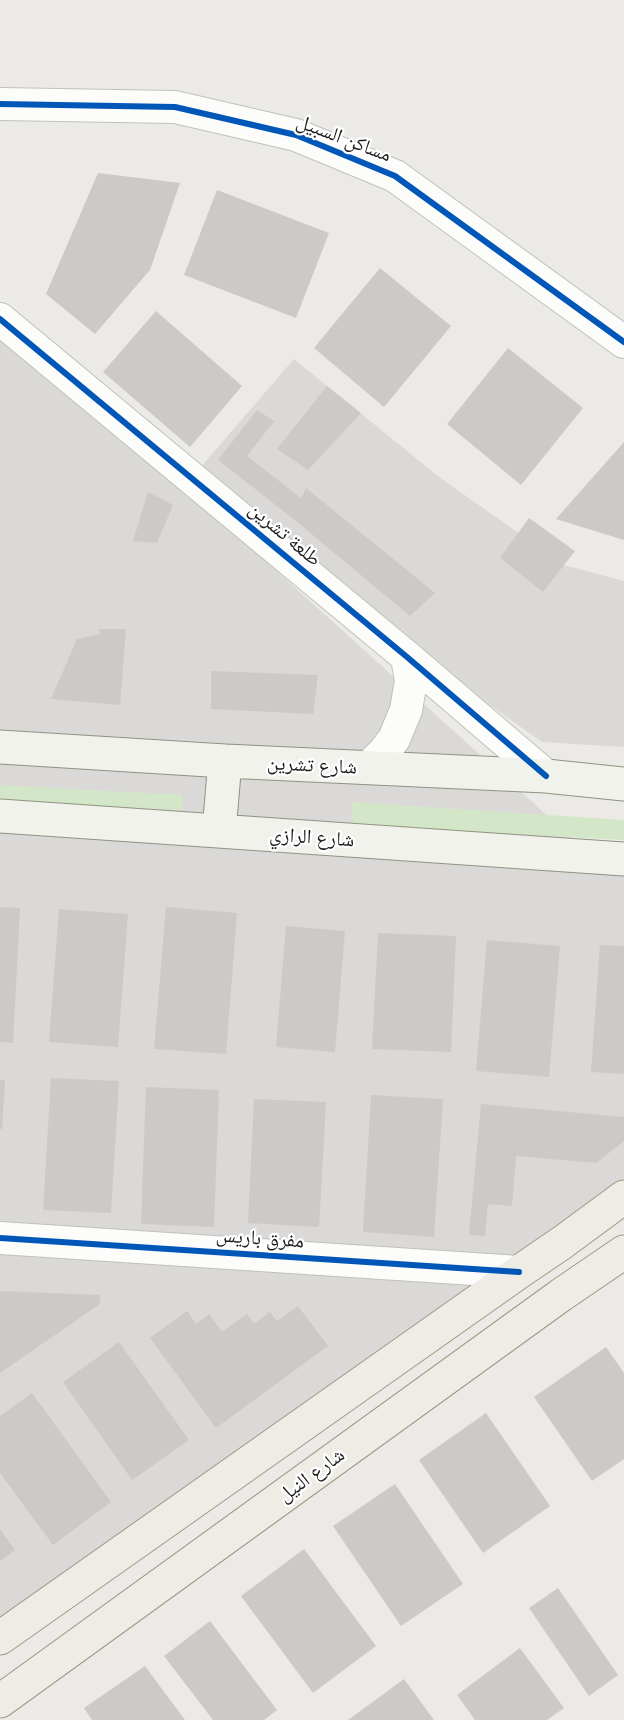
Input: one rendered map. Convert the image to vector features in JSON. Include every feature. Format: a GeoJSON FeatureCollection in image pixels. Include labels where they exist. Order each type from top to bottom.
{"type":"FeatureCollection","features":[{"type":"Feature","properties":{"kind":"main road","name":"شارع تشرين"},"geometry":{"type":"LineString","coordinates":[[0,747],[225,761],[546,776],[624,784]]}},
{"type":"Feature","properties":{"kind":"main road"},"geometry":{"type":"LineString","coordinates":[[219,831],[225,761]]}},
{"type":"Feature","properties":{"kind":"main road","name":"شارع الرازي"},"geometry":{"type":"LineString","coordinates":[[0,816],[624,859]]}},
{"type":"Feature","properties":{"kind":"main road"},"geometry":{"type":"LineString","coordinates":[[0,1638],[624,1197]]}},
{"type":"Feature","properties":{"kind":"main road","name":"شارع النيل"},"geometry":{"type":"LineString","coordinates":[[0,1701],[551,1302],[624,1252]]}},
{"type":"Feature","properties":{"kind":"street","name":"مساكن السبيل"},"geometry":{"type":"LineString","coordinates":[[0,104],[175,107],[296,135],[395,176],[624,342]]}},
{"type":"Feature","properties":{"kind":"street","name":"طلعة تشرين"},"geometry":{"type":"LineString","coordinates":[[0,319],[407,657],[546,776]]}},
{"type":"Feature","properties":{"kind":"street"},"geometry":{"type":"LineString","coordinates":[[368,768],[394,739],[406,710],[411,681],[407,657]]}},
{"type":"Feature","properties":{"kind":"street","name":"مفرق باريس"},"geometry":{"type":"LineString","coordinates":[[0,1238],[519,1272]]}},
{"type":"Feature","properties":{"kind":"shaded area"},"geometry":{"type":"Polygon","coordinates":[[[0,321],[592,856],[624,862],[624,1195],[0,1645],[0,321]]]}},
{"type":"Feature","properties":{"kind":"shaded area"},"geometry":{"type":"Polygon","coordinates":[[[294,359],[439,477],[564,565],[624,581],[624,747],[542,742],[436,667],[199,469],[294,359]]]}},
{"type":"Feature","properties":{"kind":"green space"},"geometry":{"type":"Polygon","coordinates":[[[0,785],[182,795],[183,810],[0,800],[0,785]]]}},
{"type":"Feature","properties":{"kind":"green space"},"geometry":{"type":"Polygon","coordinates":[[[352,802],[624,820],[624,840],[352,825],[352,802]]]}},
{"type":"Feature","properties":{"kind":"building"},"geometry":{"type":"Polygon","coordinates":[[[98,173],[180,183],[150,270],[95,334],[46,294],[98,173]]]}},
{"type":"Feature","properties":{"kind":"building"},"geometry":{"type":"Polygon","coordinates":[[[217,190],[329,233],[296,318],[184,275],[217,190]]]}},
{"type":"Feature","properties":{"kind":"building"},"geometry":{"type":"Polygon","coordinates":[[[380,268],[451,326],[384,407],[314,348],[380,268]]]}},
{"type":"Feature","properties":{"kind":"building"},"geometry":{"type":"Polygon","coordinates":[[[156,311],[242,386],[190,447],[103,372],[156,311]]]}},
{"type":"Feature","properties":{"kind":"building"},"geometry":{"type":"Polygon","coordinates":[[[508,348],[583,408],[521,485],[447,424],[508,348]]]}},
{"type":"Feature","properties":{"kind":"building"},"geometry":{"type":"Polygon","coordinates":[[[327,386],[361,413],[308,470],[277,449],[327,386]]]}},
{"type":"Feature","properties":{"kind":"building"},"geometry":{"type":"Polygon","coordinates":[[[257,410],[274,421],[247,456],[301,498],[306,488],[435,593],[410,616],[296,521],[218,460],[257,410]]]}},
{"type":"Feature","properties":{"kind":"building"},"geometry":{"type":"Polygon","coordinates":[[[624,442],[624,540],[556,519],[624,442]]]}},
{"type":"Feature","properties":{"kind":"building"},"geometry":{"type":"Polygon","coordinates":[[[148,492],[173,505],[157,543],[133,541],[148,492]]]}},
{"type":"Feature","properties":{"kind":"building"},"geometry":{"type":"Polygon","coordinates":[[[529,518],[575,551],[543,592],[500,558],[529,518]]]}},
{"type":"Feature","properties":{"kind":"building"},"geometry":{"type":"Polygon","coordinates":[[[99,629],[126,629],[120,705],[51,699],[77,639],[100,634],[99,629]]]}},
{"type":"Feature","properties":{"kind":"building"},"geometry":{"type":"Polygon","coordinates":[[[211,671],[318,675],[313,714],[211,709],[211,671]]]}},
{"type":"Feature","properties":{"kind":"building"},"geometry":{"type":"Polygon","coordinates":[[[0,907],[20,908],[13,1043],[0,1042],[0,907]]]}},
{"type":"Feature","properties":{"kind":"building"},"geometry":{"type":"Polygon","coordinates":[[[166,907],[237,913],[226,1054],[154,1049],[166,907]]]}},
{"type":"Feature","properties":{"kind":"building"},"geometry":{"type":"Polygon","coordinates":[[[59,909],[128,914],[118,1047],[49,1042],[59,909]]]}},
{"type":"Feature","properties":{"kind":"building"},"geometry":{"type":"Polygon","coordinates":[[[286,926],[345,931],[335,1052],[276,1047],[286,926]]]}},
{"type":"Feature","properties":{"kind":"building"},"geometry":{"type":"Polygon","coordinates":[[[378,933],[456,936],[451,1052],[372,1049],[378,933]]]}},
{"type":"Feature","properties":{"kind":"building"},"geometry":{"type":"Polygon","coordinates":[[[487,940],[560,946],[549,1077],[476,1071],[487,940]]]}},
{"type":"Feature","properties":{"kind":"building"},"geometry":{"type":"Polygon","coordinates":[[[600,945],[624,946],[624,1074],[591,1072],[600,945]]]}},
{"type":"Feature","properties":{"kind":"building"},"geometry":{"type":"Polygon","coordinates":[[[51,1078],[119,1081],[111,1213],[43,1210],[51,1078]]]}},
{"type":"Feature","properties":{"kind":"building"},"geometry":{"type":"Polygon","coordinates":[[[0,1080],[5,1080],[2,1129],[0,1129],[0,1080]]]}},
{"type":"Feature","properties":{"kind":"building"},"geometry":{"type":"Polygon","coordinates":[[[146,1087],[219,1090],[214,1227],[141,1224],[146,1087]]]}},
{"type":"Feature","properties":{"kind":"building"},"geometry":{"type":"Polygon","coordinates":[[[371,1095],[443,1099],[434,1237],[363,1232],[371,1095]]]}},
{"type":"Feature","properties":{"kind":"building"},"geometry":{"type":"Polygon","coordinates":[[[254,1099],[326,1102],[319,1227],[248,1223],[254,1099]]]}},
{"type":"Feature","properties":{"kind":"building"},"geometry":{"type":"Polygon","coordinates":[[[481,1104],[624,1117],[624,1141],[596,1163],[516,1156],[512,1206],[488,1204],[485,1236],[469,1235],[481,1104]]]}},
{"type":"Feature","properties":{"kind":"building"},"geometry":{"type":"Polygon","coordinates":[[[0,1291],[100,1295],[100,1304],[0,1373],[0,1291]]]}},
{"type":"Feature","properties":{"kind":"building"},"geometry":{"type":"Polygon","coordinates":[[[298,1306],[328,1346],[216,1428],[150,1338],[187,1311],[196,1324],[209,1314],[222,1332],[247,1314],[254,1324],[270,1312],[277,1321],[298,1306]]]}},
{"type":"Feature","properties":{"kind":"building"},"geometry":{"type":"Polygon","coordinates":[[[119,1342],[189,1440],[132,1480],[63,1382],[119,1342]]]}},
{"type":"Feature","properties":{"kind":"building"},"geometry":{"type":"Polygon","coordinates":[[[606,1347],[624,1373],[624,1459],[592,1481],[534,1397],[606,1347]]]}},
{"type":"Feature","properties":{"kind":"building"},"geometry":{"type":"Polygon","coordinates":[[[32,1393],[111,1502],[53,1545],[0,1473],[0,1416],[32,1393]]]}},
{"type":"Feature","properties":{"kind":"building"},"geometry":{"type":"Polygon","coordinates":[[[486,1413],[550,1506],[483,1553],[419,1460],[486,1413]]]}},
{"type":"Feature","properties":{"kind":"building"},"geometry":{"type":"Polygon","coordinates":[[[395,1484],[463,1584],[401,1626],[333,1526],[395,1484]]]}},
{"type":"Feature","properties":{"kind":"building"},"geometry":{"type":"Polygon","coordinates":[[[0,1529],[15,1550],[0,1561],[0,1529]]]}},
{"type":"Feature","properties":{"kind":"building"},"geometry":{"type":"Polygon","coordinates":[[[304,1549],[376,1646],[313,1693],[241,1596],[304,1549]]]}},
{"type":"Feature","properties":{"kind":"building"},"geometry":{"type":"Polygon","coordinates":[[[558,1588],[618,1675],[589,1696],[529,1608],[558,1588]]]}},
{"type":"Feature","properties":{"kind":"building"},"geometry":{"type":"Polygon","coordinates":[[[210,1621],[277,1710],[264,1720],[213,1720],[164,1656],[210,1621]]]}},
{"type":"Feature","properties":{"kind":"building"},"geometry":{"type":"Polygon","coordinates":[[[520,1648],[564,1708],[547,1720],[475,1720],[457,1695],[520,1648]]]}},
{"type":"Feature","properties":{"kind":"building"},"geometry":{"type":"Polygon","coordinates":[[[145,1666],[185,1720],[92,1720],[84,1708],[145,1666]]]}},
{"type":"Feature","properties":{"kind":"building"},"geometry":{"type":"Polygon","coordinates":[[[404,1679],[434,1720],[348,1720],[404,1679]]]}},
{"type":"Feature","properties":{"kind":"cycle path"},"geometry":{"type":"LineString","coordinates":[[0,104],[175,107],[296,135],[395,176],[624,342]]}},
{"type":"Feature","properties":{"kind":"cycle path"},"geometry":{"type":"LineString","coordinates":[[0,319],[407,657],[546,776]]}},
{"type":"Feature","properties":{"kind":"cycle path"},"geometry":{"type":"LineString","coordinates":[[0,1238],[519,1272]]}}]}
